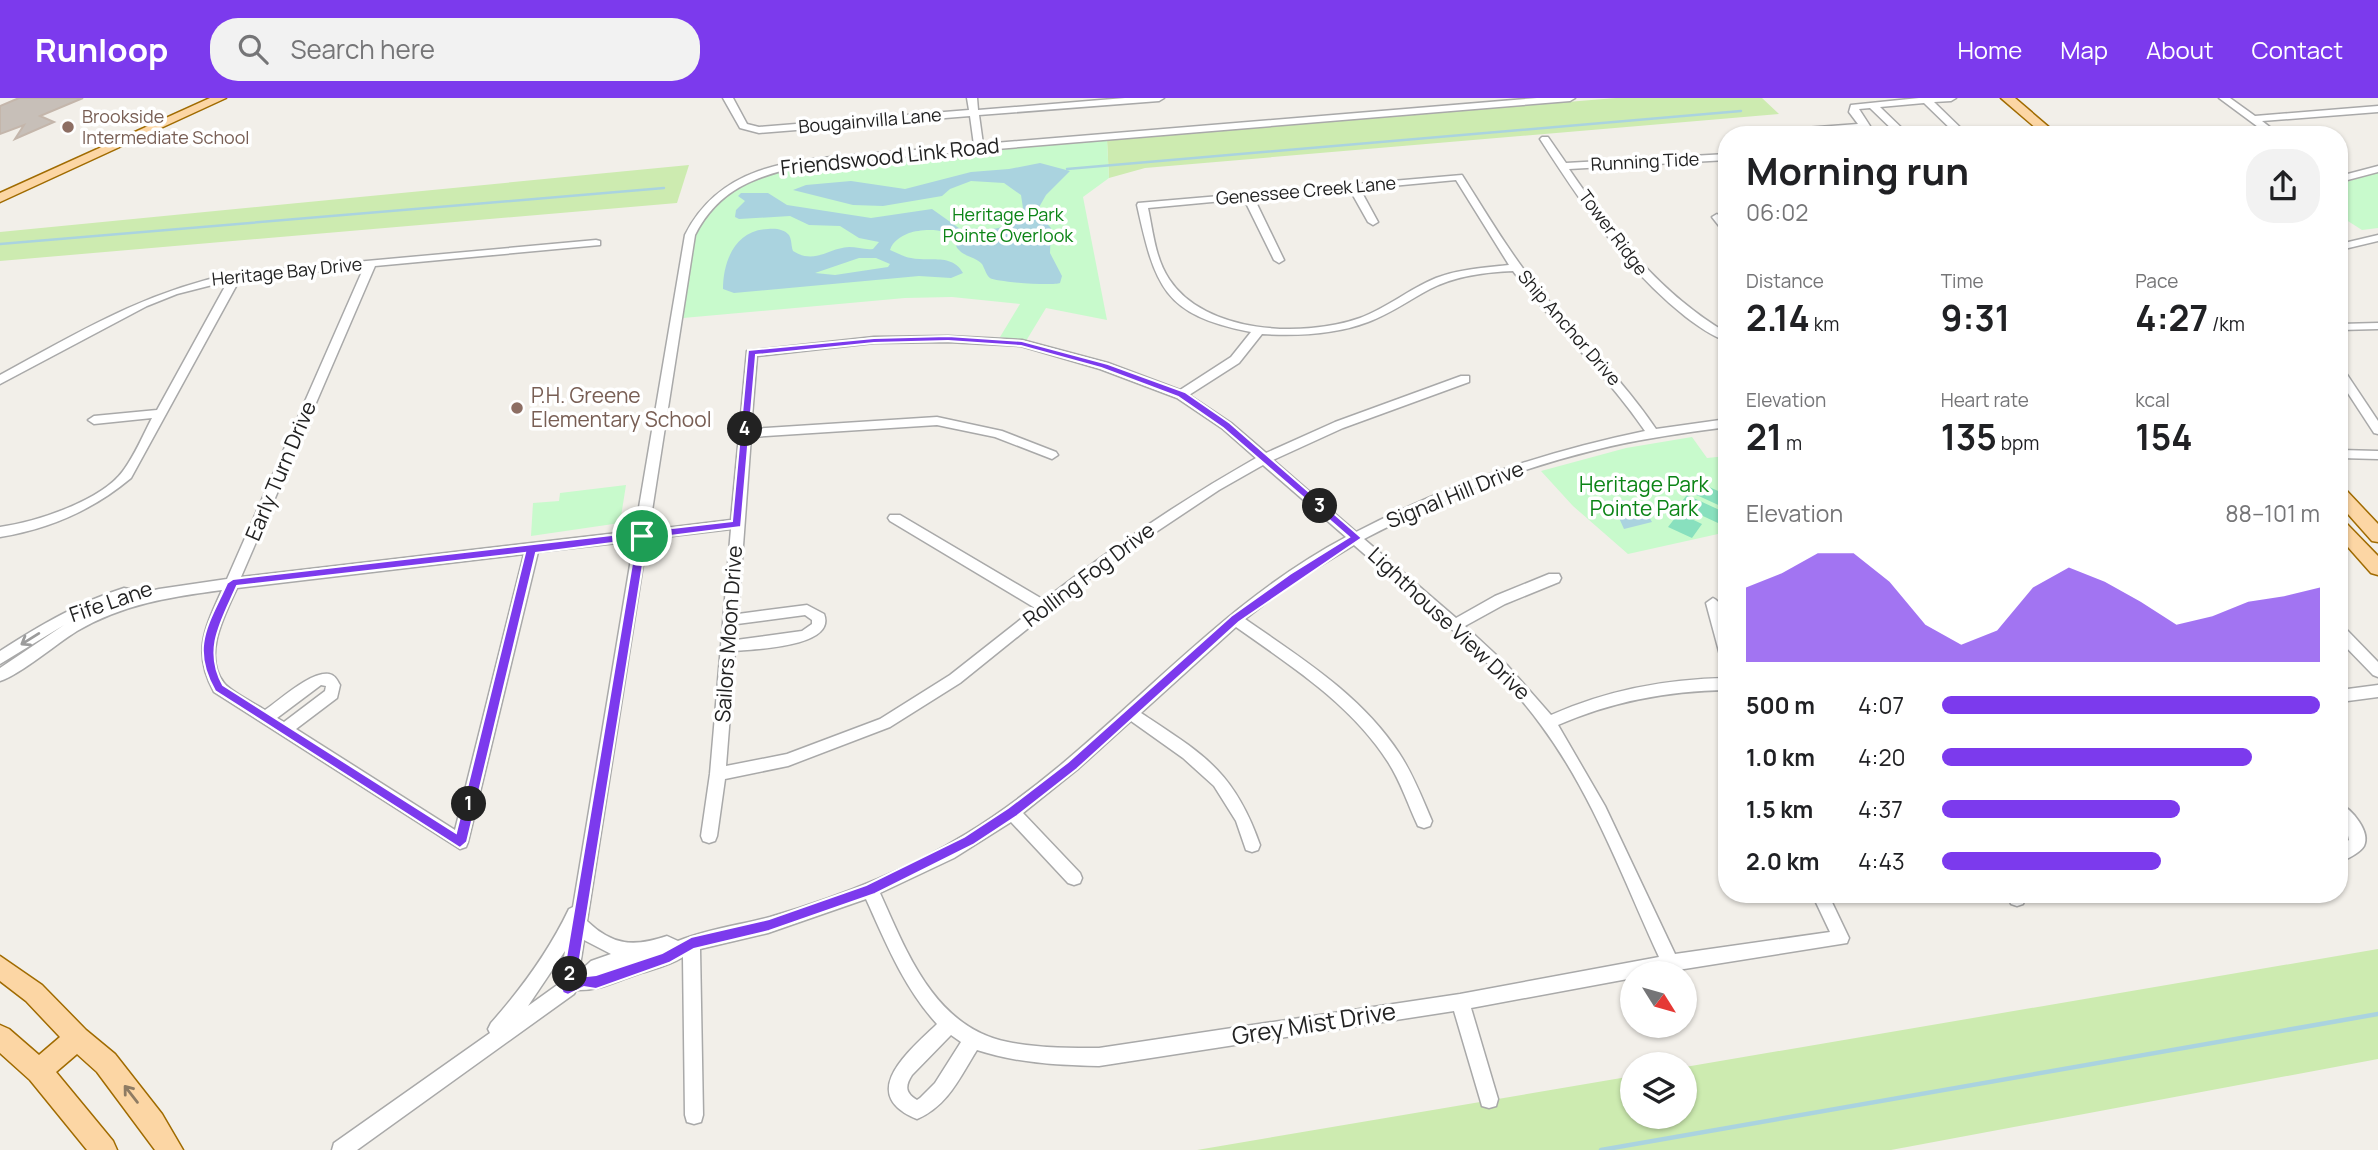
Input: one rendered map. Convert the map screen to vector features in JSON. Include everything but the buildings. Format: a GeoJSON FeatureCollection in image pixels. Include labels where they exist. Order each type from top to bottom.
{"type":"FeatureCollection","features":[{"type":"Feature","properties":{"kind":"main road"},"geometry":{"type":"LineString","coordinates":[[0,198],[220,98]]}},
{"type":"Feature","properties":{"kind":"main road"},"geometry":{"type":"LineString","coordinates":[[1990,98],[2023,126]]}},
{"type":"Feature","properties":{"kind":"main road"},"geometry":{"type":"LineString","coordinates":[[2007,98],[2041,126]]}},
{"type":"Feature","properties":{"kind":"main road"},"geometry":{"type":"LineString","coordinates":[[2348,503],[2378,536]]}},
{"type":"Feature","properties":{"kind":"main road"},"geometry":{"type":"LineString","coordinates":[[2348,536],[2378,568]]}},
{"type":"Feature","properties":{"kind":"main road"},"geometry":{"type":"LineString","coordinates":[[0,967],[34,993],[77,1038],[106,1063],[153,1123],[170,1150]]}},
{"type":"Feature","properties":{"kind":"main road"},"geometry":{"type":"LineString","coordinates":[[0,1037],[39,1071],[104,1150]]}},
{"type":"Feature","properties":{"kind":"main road"},"geometry":{"type":"LineString","coordinates":[[39,1071],[77,1038]]}},
{"type":"Feature","properties":{"kind":"street","name":"Bougainvilla Lane"},"geometry":{"type":"LineString","coordinates":[[728,98],[740,122],[750,130],[1158,98]]}},
{"type":"Feature","properties":{"kind":"street"},"geometry":{"type":"LineString","coordinates":[[972,98],[979,148]]}},
{"type":"Feature","properties":{"kind":"street","name":"Friendswood Link Road"},"geometry":{"type":"LineString","coordinates":[[575,984],[578,923],[690,235],[706,207],[726,189],[781,167],[805,162],[979,148],[1453,102],[1570,98]]}},
{"type":"Feature","properties":{"kind":"street"},"geometry":{"type":"LineString","coordinates":[[1865,126],[1854,112],[1854,107],[1899,100],[1951,98]]}},
{"type":"Feature","properties":{"kind":"street"},"geometry":{"type":"LineString","coordinates":[[2224,98],[2263,126]]}},
{"type":"Feature","properties":{"kind":"street"},"geometry":{"type":"LineString","coordinates":[[1926,100],[1953,126]]}},
{"type":"Feature","properties":{"kind":"street"},"geometry":{"type":"LineString","coordinates":[[1872,105],[1894,126]]}},
{"type":"Feature","properties":{"kind":"street"},"geometry":{"type":"LineString","coordinates":[[2253,119],[2378,109]]}},
{"type":"Feature","properties":{"kind":"street","name":"Tower Ridge"},"geometry":{"type":"LineString","coordinates":[[1545,139],[1648,279],[1690,316],[1718,333]]}},
{"type":"Feature","properties":{"kind":"street","name":"Running Tide"},"geometry":{"type":"LineString","coordinates":[[1563,166],[1718,157]]}},
{"type":"Feature","properties":{"kind":"street"},"geometry":{"type":"LineString","coordinates":[[2348,176],[2378,169]]}},
{"type":"Feature","properties":{"kind":"street","name":"Genessee Creek Lane"},"geometry":{"type":"LineString","coordinates":[[1258,331],[1208,316],[1175,295],[1159,269],[1142,205],[1459,177],[1464,187]]}},
{"type":"Feature","properties":{"kind":"street"},"geometry":{"type":"LineString","coordinates":[[1354,187],[1373,222]]}},
{"type":"Feature","properties":{"kind":"street","name":"Ship Anchor Drive"},"geometry":{"type":"LineString","coordinates":[[1464,187],[1516,267],[1540,298],[1612,376],[1653,433]]}},
{"type":"Feature","properties":{"kind":"street"},"geometry":{"type":"LineString","coordinates":[[1248,196],[1279,260]]}},
{"type":"Feature","properties":{"kind":"street"},"geometry":{"type":"LineString","coordinates":[[2348,245],[2378,238]]}},
{"type":"Feature","properties":{"kind":"street","name":"Heritage Bay Drive"},"geometry":{"type":"LineString","coordinates":[[0,380],[169,292],[201,282],[236,276],[596,243]]}},
{"type":"Feature","properties":{"kind":"street","name":"Early Turn Drive"},"geometry":{"type":"LineString","coordinates":[[372,263],[214,626],[208,650],[209,670],[219,688],[460,842],[531,549]]}},
{"type":"Feature","properties":{"kind":"street"},"geometry":{"type":"LineString","coordinates":[[1181,395],[1235,360],[1258,331],[1289,333],[1337,328],[1365,320],[1413,292],[1452,276],[1516,267]]}},
{"type":"Feature","properties":{"kind":"street"},"geometry":{"type":"LineString","coordinates":[[0,532],[39,524],[119,483],[134,466],[236,276]]}},
{"type":"Feature","properties":{"kind":"street"},"geometry":{"type":"LineString","coordinates":[[2348,327],[2378,326]]}},
{"type":"Feature","properties":{"kind":"street","name":"Lighthouse View Drive"},"geometry":{"type":"LineString","coordinates":[[797,348],[874,340],[948,339],[1021,343],[1104,366],[1181,395],[1227,426],[1455,625],[1522,689],[1548,723],[1590,792],[1669,961]]}},
{"type":"Feature","properties":{"kind":"street","name":"Sailors Moon Drive"},"geometry":{"type":"LineString","coordinates":[[709,836],[718,774],[751,352],[797,348]]}},
{"type":"Feature","properties":{"kind":"street","name":"Rolling Fog Drive"},"geometry":{"type":"LineString","coordinates":[[718,774],[788,760],[885,723],[955,679],[1103,561],[1157,524],[1264,459],[1339,425],[1465,379]]}},
{"type":"Feature","properties":{"kind":"street"},"geometry":{"type":"LineString","coordinates":[[2348,386],[2378,430]]}},
{"type":"Feature","properties":{"kind":"street"},"geometry":{"type":"LineString","coordinates":[[2359,405],[2378,407]]}},
{"type":"Feature","properties":{"kind":"street"},"geometry":{"type":"LineString","coordinates":[[94,420],[162,413]]}},
{"type":"Feature","properties":{"kind":"street"},"geometry":{"type":"LineString","coordinates":[[744,433],[937,421],[998,434],[1052,455]]}},
{"type":"Feature","properties":{"kind":"street","name":"Signal Hill Drive"},"geometry":{"type":"LineString","coordinates":[[575,984],[596,982],[632,967],[664,959],[685,947],[769,925],[870,890],[969,841],[1072,766],[1235,619],[1294,576],[1408,511],[1472,483],[1582,449],[1653,433],[1718,424]]}},
{"type":"Feature","properties":{"kind":"street"},"geometry":{"type":"LineString","coordinates":[[2348,454],[2378,455]]}},
{"type":"Feature","properties":{"kind":"street"},"geometry":{"type":"LineString","coordinates":[[895,518],[1044,607]]}},
{"type":"Feature","properties":{"kind":"street","name":"Fife Lane"},"geometry":{"type":"LineString","coordinates":[[1,667],[68,629],[118,605],[161,594],[233,583],[737,524]]}},
{"type":"Feature","properties":{"kind":"street"},"geometry":{"type":"LineString","coordinates":[[1455,625],[1500,600],[1554,578]]}},
{"type":"Feature","properties":{"kind":"street"},"geometry":{"type":"LineString","coordinates":[[1713,603],[1718,622]]}},
{"type":"Feature","properties":{"kind":"street"},"geometry":{"type":"LineString","coordinates":[[728,646],[805,636],[819,626],[819,618],[807,610],[730,620]]}},
{"type":"Feature","properties":{"kind":"street"},"geometry":{"type":"LineString","coordinates":[[1235,619],[1327,685],[1354,710],[1393,756],[1424,821]]}},
{"type":"Feature","properties":{"kind":"street"},"geometry":{"type":"LineString","coordinates":[[2348,640],[2378,671]]}},
{"type":"Feature","properties":{"kind":"street"},"geometry":{"type":"LineString","coordinates":[[267,717],[318,680],[328,679],[333,685],[331,694],[285,729]]}},
{"type":"Feature","properties":{"kind":"street"},"geometry":{"type":"LineString","coordinates":[[1548,723],[1586,706],[1627,693],[1675,685],[1718,684]]}},
{"type":"Feature","properties":{"kind":"street"},"geometry":{"type":"LineString","coordinates":[[2348,695],[2378,691]]}},
{"type":"Feature","properties":{"kind":"street"},"geometry":{"type":"LineString","coordinates":[[1130,713],[1200,761],[1224,784],[1244,815],[1252,845]]}},
{"type":"Feature","properties":{"kind":"street"},"geometry":{"type":"LineString","coordinates":[[1012,812],[1074,878]]}},
{"type":"Feature","properties":{"kind":"street"},"geometry":{"type":"LineString","coordinates":[[2348,820],[2356,830],[2357,843],[2348,849]]}},
{"type":"Feature","properties":{"kind":"street","name":"Grey Mist Drive"},"geometry":{"type":"LineString","coordinates":[[870,890],[906,970],[925,999],[948,1026],[972,1041],[1012,1053],[1052,1058],[1099,1058],[1460,1002],[1620,972]]}},
{"type":"Feature","properties":{"kind":"street"},"geometry":{"type":"LineString","coordinates":[[476,1052],[518,1006],[543,973],[562,944],[583,897]]}},
{"type":"Feature","properties":{"kind":"street","name":"Grey Mist Drive"},"geometry":{"type":"LineString","coordinates":[[1684,961],[1841,938],[1824,903]]}},
{"type":"Feature","properties":{"kind":"street"},"geometry":{"type":"LineString","coordinates":[[578,923],[603,946],[619,950],[647,949]]}},
{"type":"Feature","properties":{"kind":"street","name":"Signal Hill Drive"},"geometry":{"type":"LineString","coordinates":[[575,984],[597,967],[647,949],[667,944],[685,947]]}},
{"type":"Feature","properties":{"kind":"street"},"geometry":{"type":"LineString","coordinates":[[685,947],[694,1115]]}},
{"type":"Feature","properties":{"kind":"street"},"geometry":{"type":"LineString","coordinates":[[341,1150],[575,984]]}},
{"type":"Feature","properties":{"kind":"street"},"geometry":{"type":"LineString","coordinates":[[1460,1002],[1489,1099]]}},
{"type":"Feature","properties":{"kind":"street"},"geometry":{"type":"LineString","coordinates":[[948,1026],[899,1076],[895,1091],[906,1106],[917,1110],[928,1105],[972,1041]]}},
{"type":"Feature","properties":{"kind":"green space"},"geometry":{"type":"Polygon","coordinates":[[[1616,98],[1762,98],[1779,114],[1145,168],[1109,178],[1107,140],[1616,98]]]}},
{"type":"Feature","properties":{"kind":"green space","name":"Heritage Park Pointe Overlook"},"geometry":{"type":"Polygon","coordinates":[[[1107,140],[1109,178],[1083,197],[1107,320],[1046,308],[1026,341],[1000,337],[1020,304],[952,297],[905,298],[683,318],[698,228],[716,202],[758,177],[805,165],[1107,140]]]}},
{"type":"Feature","properties":{"kind":"green space"},"geometry":{"type":"Polygon","coordinates":[[[689,165],[677,203],[0,261],[0,232],[689,165]]]}},
{"type":"Feature","properties":{"kind":"green space"},"geometry":{"type":"Polygon","coordinates":[[[2378,172],[2378,228],[2362,230],[2348,221],[2348,181],[2378,172]]]}},
{"type":"Feature","properties":{"kind":"green space","name":"Heritage Park Pointe Park"},"geometry":{"type":"Polygon","coordinates":[[[1692,437],[1707,458],[1718,457],[1718,534],[1628,554],[1573,506],[1541,471],[1626,448],[1692,437]]]}},
{"type":"Feature","properties":{"kind":"green space"},"geometry":{"type":"Polygon","coordinates":[[[1698,482],[1718,491],[1718,505],[1690,492],[1698,482]]]}},
{"type":"Feature","properties":{"kind":"green space"},"geometry":{"type":"Polygon","coordinates":[[[626,485],[620,523],[531,536],[533,503],[559,501],[560,493],[626,485]]]}},
{"type":"Feature","properties":{"kind":"green space"},"geometry":{"type":"Polygon","coordinates":[[[1687,495],[1718,509],[1718,523],[1679,505],[1687,495]]]}},
{"type":"Feature","properties":{"kind":"green space"},"geometry":{"type":"Polygon","coordinates":[[[1679,513],[1702,524],[1692,538],[1668,527],[1679,513]]]}},
{"type":"Feature","properties":{"kind":"green space"},"geometry":{"type":"Polygon","coordinates":[[[2378,949],[2378,1059],[1891,1150],[1197,1150],[1620,1078],[1620,1129],[1697,1129],[1697,1065],[2378,949]]]}},
{"type":"Feature","properties":{"kind":"water"},"geometry":{"type":"Polygon","coordinates":[[[1040,163],[1070,171],[1046,195],[1038,209],[1040,216],[1051,228],[1050,253],[1062,276],[1060,283],[1024,283],[990,278],[980,262],[958,248],[952,236],[941,231],[927,230],[903,236],[890,250],[911,258],[947,261],[963,273],[951,278],[919,276],[734,293],[723,289],[726,268],[734,248],[747,235],[757,231],[785,231],[790,237],[793,251],[808,256],[849,247],[873,249],[879,242],[859,238],[840,226],[809,225],[790,216],[739,219],[735,217],[736,210],[745,201],[738,196],[741,193],[768,193],[787,205],[871,218],[932,209],[963,231],[994,229],[1024,215],[1021,195],[1004,183],[971,181],[950,189],[942,196],[883,206],[853,205],[793,190],[806,185],[851,181],[905,189],[971,172],[1040,163]],[[859,258],[815,273],[835,275],[888,267],[890,264],[876,258],[859,258]]]}},
{"type":"Feature","properties":{"kind":"water"},"geometry":{"type":"Polygon","coordinates":[[[1624,500],[1633,512],[1648,515],[1652,522],[1624,529],[1615,509],[1611,509],[1607,501],[1624,500]]]}},
{"type":"Feature","properties":{"kind":"waterway"},"geometry":{"type":"LineString","coordinates":[[1067,169],[1741,111]]}},
{"type":"Feature","properties":{"kind":"waterway"},"geometry":{"type":"LineString","coordinates":[[0,244],[664,188]]}},
{"type":"Feature","properties":{"kind":"waterway"},"geometry":{"type":"LineString","coordinates":[[1601,1150],[2378,1014]]}},
{"type":"Feature","properties":{"kind":"place","name":"Brookside Intermediate School"},"geometry":{"type":"Point","coordinates":[68,127]}},
{"type":"Feature","properties":{"kind":"place","name":"P.H. Greene Elementary School"},"geometry":{"type":"Point","coordinates":[517,408]}},
{"type":"Feature","properties":{"kind":"route"},"geometry":{"type":"LineString","coordinates":[[642,536],[531,549],[416,561],[233,583],[214,626],[208,650],[209,670],[219,688],[460,842],[531,549],[623,538],[642,536],[568,988],[583,981],[596,982],[632,967],[664,959],[691,944],[769,925],[870,890],[969,841],[1072,766],[1235,619],[1294,576],[1357,538],[1227,426],[1181,395],[1104,366],[1022,343],[948,339],[874,340],[751,352],[737,524],[642,536]]}}]}
